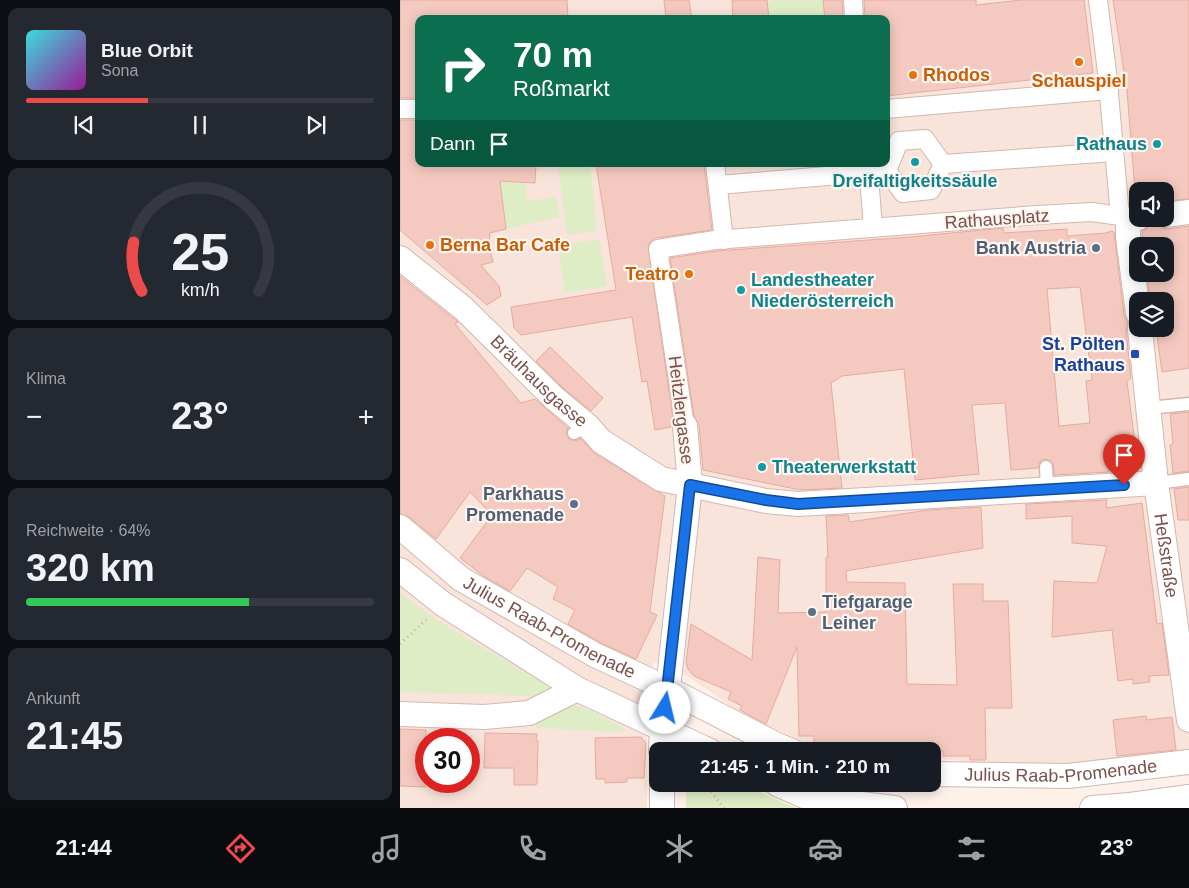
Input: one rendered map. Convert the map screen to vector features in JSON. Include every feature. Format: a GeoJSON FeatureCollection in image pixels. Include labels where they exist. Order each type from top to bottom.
{"type":"FeatureCollection","features":[{"type":"Feature","properties":{"kind":"street"},"geometry":{"type":"LineString","coordinates":[[853,0],[854,15]]}},
{"type":"Feature","properties":{"kind":"street"},"geometry":{"type":"LineString","coordinates":[[1098,0],[1109,90],[1114,152],[1128,218],[1128,237],[1135,292]]}},
{"type":"Feature","properties":{"kind":"street"},"geometry":{"type":"LineString","coordinates":[[890,109],[1109,90]]}},
{"type":"Feature","properties":{"kind":"street"},"geometry":{"type":"LineString","coordinates":[[400,109],[415,109]]}},
{"type":"Feature","properties":{"kind":"street"},"geometry":{"type":"LineString","coordinates":[[890,164],[899,141],[925,139],[943,164],[1114,152]]}},
{"type":"Feature","properties":{"kind":"street","name":"Rathausplatz"},"geometry":{"type":"LineString","coordinates":[[887,171],[903,193],[931,190],[943,164]]}},
{"type":"Feature","properties":{"kind":"street"},"geometry":{"type":"LineString","coordinates":[[715,167],[720,240]]}},
{"type":"Feature","properties":{"kind":"street"},"geometry":{"type":"LineString","coordinates":[[718,185],[868,168],[887,171],[889,167]]}},
{"type":"Feature","properties":{"kind":"street"},"geometry":{"type":"LineString","coordinates":[[868,168],[873,228]]}},
{"type":"Feature","properties":{"kind":"street","name":"Rathausplatz"},"geometry":{"type":"LineString","coordinates":[[720,240],[1092,212],[1128,218]]}},
{"type":"Feature","properties":{"kind":"street"},"geometry":{"type":"LineString","coordinates":[[1174,214],[1189,212]]}},
{"type":"Feature","properties":{"kind":"street","name":"Heitzlergasse"},"geometry":{"type":"LineString","coordinates":[[661,740],[690,485],[685,426],[658,249],[720,240]]}},
{"type":"Feature","properties":{"kind":"street","name":"Bräuhausgasse"},"geometry":{"type":"LineString","coordinates":[[400,258],[463,308],[554,398],[581,430],[600,441],[629,464],[662,479],[766,500],[798,504],[1046,478],[1156,483]]}},
{"type":"Feature","properties":{"kind":"street","name":"Heßstraße"},"geometry":{"type":"LineString","coordinates":[[1141,337],[1156,483],[1178,600],[1189,720]]}},
{"type":"Feature","properties":{"kind":"street","name":"Julius Raab-Promenade"},"geometry":{"type":"LineString","coordinates":[[400,528],[461,579],[595,655],[668,688],[771,742]]}},
{"type":"Feature","properties":{"kind":"street","name":"Julius Raab-Promenade"},"geometry":{"type":"LineString","coordinates":[[400,570],[443,604],[577,689],[637,716],[661,740]]}},
{"type":"Feature","properties":{"kind":"street"},"geometry":{"type":"LineString","coordinates":[[400,714],[484,717],[529,713],[577,689]]}},
{"type":"Feature","properties":{"kind":"street","name":"Julius Raab-Promenade"},"geometry":{"type":"LineString","coordinates":[[941,774],[1068,776],[1189,762]]}},
{"type":"Feature","properties":{"kind":"street"},"geometry":{"type":"LineString","coordinates":[[662,792],[662,808]]}},
{"type":"Feature","properties":{"kind":"street"},"geometry":{"type":"LineString","coordinates":[[796,792],[809,798],[895,808]]}},
{"type":"Feature","properties":{"kind":"street"},"geometry":{"type":"LineString","coordinates":[[1092,808],[1189,797]]}},
{"type":"Feature","properties":{"kind":"lane"},"geometry":{"type":"LineString","coordinates":[[1149,408],[1189,404]]}},
{"type":"Feature","properties":{"kind":"lane"},"geometry":{"type":"LineString","coordinates":[[1156,483],[1189,479]]}},
{"type":"Feature","properties":{"kind":"path"},"geometry":{"type":"LineString","coordinates":[[400,644],[443,604]]}},
{"type":"Feature","properties":{"kind":"path"},"geometry":{"type":"LineString","coordinates":[[711,792],[724,808]]}},
{"type":"Feature","properties":{"kind":"shaded area"},"geometry":{"type":"Polygon","coordinates":[[[400,0],[1189,0],[1189,756],[1117,766],[988,764],[941,759],[941,742],[806,742],[739,712],[689,677],[654,662],[647,684],[647,808],[400,808],[400,0]]]}},
{"type":"Feature","properties":{"kind":"green space"},"geometry":{"type":"Polygon","coordinates":[[[767,0],[823,0],[825,15],[769,15],[767,0]]]}},
{"type":"Feature","properties":{"kind":"green space"},"geometry":{"type":"Polygon","coordinates":[[[558,167],[590,167],[597,231],[567,235],[558,167]]]}},
{"type":"Feature","properties":{"kind":"green space"},"geometry":{"type":"Polygon","coordinates":[[[500,181],[526,182],[526,201],[556,197],[559,217],[506,229],[500,181]]]}},
{"type":"Feature","properties":{"kind":"green space"},"geometry":{"type":"Polygon","coordinates":[[[599,239],[607,286],[565,293],[558,246],[599,239]]]}},
{"type":"Feature","properties":{"kind":"green space"},"geometry":{"type":"Polygon","coordinates":[[[400,593],[434,618],[552,688],[543,695],[530,696],[400,692],[400,593]]]}},
{"type":"Feature","properties":{"kind":"green space"},"geometry":{"type":"Polygon","coordinates":[[[571,704],[592,711],[626,730],[622,732],[536,728],[536,724],[544,717],[571,704]]]}},
{"type":"Feature","properties":{"kind":"green space"},"geometry":{"type":"Polygon","coordinates":[[[686,792],[759,792],[796,808],[686,808],[686,792]]]}},
{"type":"Feature","properties":{"kind":"building"},"geometry":{"type":"Polygon","coordinates":[[[400,0],[567,0],[568,15],[415,15],[415,98],[400,98],[400,0]]]}},
{"type":"Feature","properties":{"kind":"building"},"geometry":{"type":"Polygon","coordinates":[[[664,0],[689,0],[691,15],[666,15],[664,0]]]}},
{"type":"Feature","properties":{"kind":"building"},"geometry":{"type":"Polygon","coordinates":[[[732,0],[767,0],[769,15],[733,15],[732,0]]]}},
{"type":"Feature","properties":{"kind":"building"},"geometry":{"type":"Polygon","coordinates":[[[823,0],[842,0],[843,15],[825,15],[823,0]]]}},
{"type":"Feature","properties":{"kind":"building"},"geometry":{"type":"Polygon","coordinates":[[[864,0],[976,0],[976,5],[1021,0],[1084,0],[1093,73],[890,96],[890,15],[865,15],[864,0]]]}},
{"type":"Feature","properties":{"kind":"building"},"geometry":{"type":"Polygon","coordinates":[[[1113,0],[1189,0],[1189,199],[1174,200],[1174,182],[1134,182],[1127,91],[1113,0]]]}},
{"type":"Feature","properties":{"kind":"building"},"geometry":{"type":"Polygon","coordinates":[[[400,120],[415,120],[415,167],[536,167],[535,183],[500,181],[506,229],[490,233],[489,246],[493,262],[481,265],[499,286],[501,296],[487,305],[400,230],[400,120]]]}},
{"type":"Feature","properties":{"kind":"building"},"geometry":{"type":"Polygon","coordinates":[[[596,167],[704,167],[712,230],[656,238],[648,246],[673,419],[671,427],[655,430],[647,381],[642,382],[632,317],[521,335],[514,328],[511,307],[616,290],[596,167]]]}},
{"type":"Feature","properties":{"kind":"building"},"geometry":{"type":"Polygon","coordinates":[[[1189,226],[1189,368],[1162,372],[1157,337],[1174,337],[1174,292],[1149,292],[1148,282],[1174,282],[1174,237],[1142,237],[1142,231],[1147,228],[1159,227],[1167,229],[1189,226]]]}},
{"type":"Feature","properties":{"kind":"building"},"geometry":{"type":"Polygon","coordinates":[[[1003,228],[1004,233],[1067,229],[1067,236],[1114,232],[1124,315],[1128,322],[1126,330],[1131,378],[1127,382],[1136,450],[1140,461],[1131,464],[1110,458],[1109,472],[1054,475],[1053,463],[1046,459],[1041,460],[1038,468],[1011,470],[1005,403],[972,405],[979,474],[915,480],[904,369],[842,376],[831,383],[842,488],[800,490],[703,470],[699,425],[694,416],[670,258],[716,251],[910,237],[1003,228]],[[1080,287],[1047,289],[1059,426],[1090,423],[1086,381],[1092,380],[1080,287]]]}},
{"type":"Feature","properties":{"kind":"building"},"geometry":{"type":"Polygon","coordinates":[[[400,276],[458,322],[455,324],[521,403],[535,399],[568,428],[566,433],[569,439],[574,441],[581,439],[594,453],[665,496],[650,612],[657,615],[636,659],[601,643],[568,624],[575,610],[553,599],[558,587],[527,568],[510,591],[485,577],[460,558],[492,515],[470,492],[436,539],[409,517],[400,514],[400,276]]]}},
{"type":"Feature","properties":{"kind":"building"},"geometry":{"type":"Polygon","coordinates":[[[550,347],[603,398],[591,411],[563,388],[536,361],[550,347]]]}},
{"type":"Feature","properties":{"kind":"building"},"geometry":{"type":"Polygon","coordinates":[[[1189,412],[1189,471],[1173,473],[1170,445],[1173,444],[1170,414],[1189,412]]]}},
{"type":"Feature","properties":{"kind":"building"},"geometry":{"type":"Polygon","coordinates":[[[1189,487],[1189,520],[1178,520],[1174,489],[1189,487]]]}},
{"type":"Feature","properties":{"kind":"building"},"geometry":{"type":"Polygon","coordinates":[[[1107,500],[1106,508],[1142,503],[1157,624],[1162,623],[1169,675],[1149,676],[1150,682],[1133,684],[1133,679],[1118,681],[1112,630],[1052,637],[1054,581],[1097,583],[1107,546],[1072,543],[1072,516],[1026,519],[1026,504],[1107,500]]]}},
{"type":"Feature","properties":{"kind":"building"},"geometry":{"type":"Polygon","coordinates":[[[981,507],[983,548],[846,571],[847,582],[905,583],[907,684],[957,685],[953,584],[983,584],[983,601],[1008,601],[1012,708],[985,708],[986,760],[970,760],[970,756],[943,756],[941,742],[814,742],[814,736],[799,736],[797,647],[766,724],[740,710],[742,706],[728,699],[731,692],[694,676],[688,669],[686,662],[691,624],[752,660],[758,557],[780,560],[778,613],[826,612],[826,557],[828,557],[826,516],[848,515],[850,522],[928,510],[981,507]]]}},
{"type":"Feature","properties":{"kind":"building"},"geometry":{"type":"Polygon","coordinates":[[[1146,716],[1147,720],[1172,717],[1176,750],[1117,756],[1113,720],[1146,716]]]}},
{"type":"Feature","properties":{"kind":"building"},"geometry":{"type":"Polygon","coordinates":[[[400,729],[415,730],[415,787],[400,786],[400,729]]]}},
{"type":"Feature","properties":{"kind":"building"},"geometry":{"type":"Polygon","coordinates":[[[485,733],[537,734],[537,784],[514,785],[514,768],[484,768],[485,733]]]}},
{"type":"Feature","properties":{"kind":"building"},"geometry":{"type":"Polygon","coordinates":[[[641,737],[646,743],[644,778],[627,778],[627,782],[605,783],[605,779],[596,779],[595,738],[641,737]]]}},
{"type":"Feature","properties":{"kind":"place","name":"Schauspiel"},"geometry":{"type":"Point","coordinates":[1079,62]}},
{"type":"Feature","properties":{"kind":"place","name":"Rhodos"},"geometry":{"type":"Point","coordinates":[913,75]}},
{"type":"Feature","properties":{"kind":"place","name":"Rathaus"},"geometry":{"type":"Point","coordinates":[1157,144]}},
{"type":"Feature","properties":{"kind":"place","name":"Dreifaltigkeitssäule"},"geometry":{"type":"Point","coordinates":[915,162]}},
{"type":"Feature","properties":{"kind":"place","name":"Berna Bar Cafe"},"geometry":{"type":"Point","coordinates":[430,245]}},
{"type":"Feature","properties":{"kind":"place","name":"Bank Austria"},"geometry":{"type":"Point","coordinates":[1096,248]}},
{"type":"Feature","properties":{"kind":"place","name":"Teatro"},"geometry":{"type":"Point","coordinates":[689,274]}},
{"type":"Feature","properties":{"kind":"place","name":"Landestheater Niederösterreich"},"geometry":{"type":"Point","coordinates":[741,290]}},
{"type":"Feature","properties":{"kind":"place","name":"St. Pölten Rathaus"},"geometry":{"type":"Point","coordinates":[1135,354]}},
{"type":"Feature","properties":{"kind":"place","name":"Theaterwerkstatt"},"geometry":{"type":"Point","coordinates":[762,467]}},
{"type":"Feature","properties":{"kind":"place","name":"Parkhaus Promenade"},"geometry":{"type":"Point","coordinates":[574,504]}},
{"type":"Feature","properties":{"kind":"place","name":"Tiefgarage Leiner"},"geometry":{"type":"Point","coordinates":[812,612]}},
{"type":"Feature","properties":{"kind":"route"},"geometry":{"type":"LineString","coordinates":[[665,708],[690,485],[766,500],[798,504],[1124,485]]}}]}
